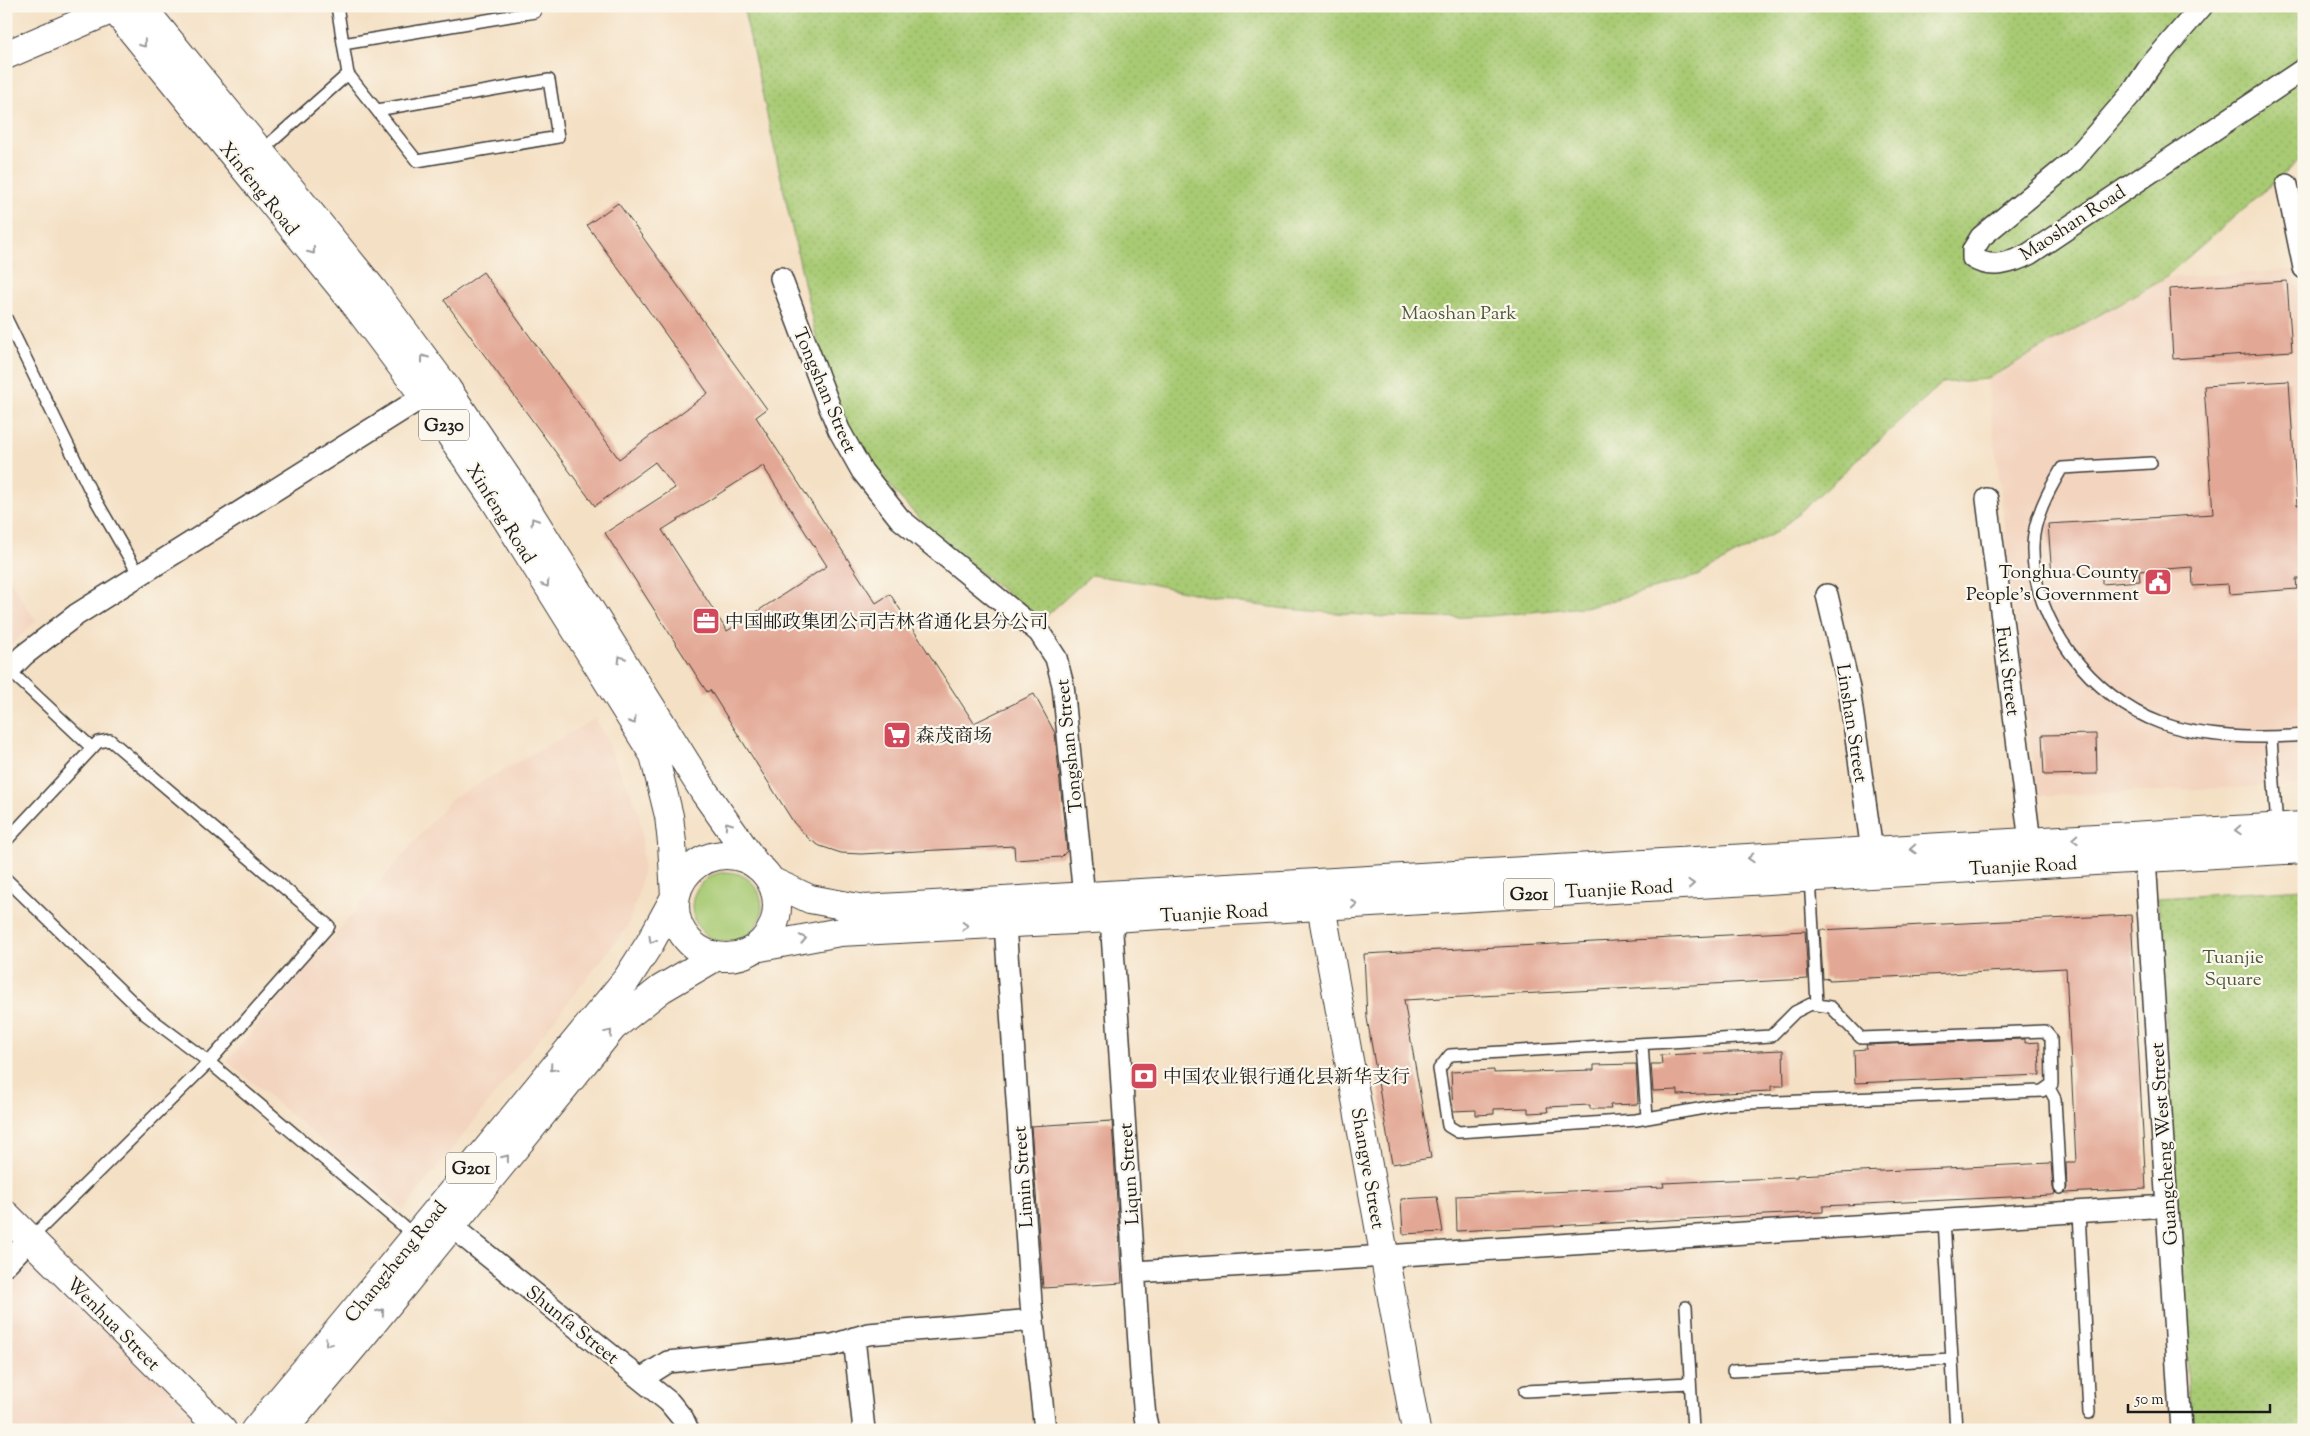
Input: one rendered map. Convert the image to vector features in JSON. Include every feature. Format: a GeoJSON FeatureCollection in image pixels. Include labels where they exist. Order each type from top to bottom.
{"type":"FeatureCollection","features":[{"type":"Feature","properties":{"kind":"main road","name":"Xinfeng Road"},"geometry":{"type":"LineString","coordinates":[[141,6],[373,290],[434,390],[494,499],[654,755],[669,816],[675,897]]}},
{"type":"Feature","properties":{"kind":"main road","name":"Xinfeng Road"},"geometry":{"type":"LineString","coordinates":[[115,7],[355,304],[434,390],[513,487],[705,793],[763,873]]}},
{"type":"Feature","properties":{"kind":"main road"},"geometry":{"type":"LineString","coordinates":[[6,55],[115,7]]}},
{"type":"Feature","properties":{"kind":"main road","name":"Tuanjie Road"},"geometry":{"type":"LineString","coordinates":[[763,873],[810,899],[864,909],[2304,826]]}},
{"type":"Feature","properties":{"kind":"main road","name":"Tuanjie Road"},"geometry":{"type":"LineString","coordinates":[[755,948],[840,932],[2304,849]]}},
{"type":"Feature","properties":{"kind":"main road"},"geometry":{"type":"LineString","coordinates":[[724,855],[746,859],[763,873],[775,892],[776,914],[772,927],[755,948],[730,957],[717,956],[704,952],[693,945],[684,935],[677,924],[674,910],[675,897],[684,876],[702,861],[724,855]]}},
{"type":"Feature","properties":{"kind":"main road","name":"Changzheng Road"},"geometry":{"type":"LineString","coordinates":[[255,1430],[608,1003],[650,944],[675,897]]}},
{"type":"Feature","properties":{"kind":"main road","name":"Shangye Street"},"geometry":{"type":"LineString","coordinates":[[1321,906],[1416,1430]]}},
{"type":"Feature","properties":{"kind":"main road","name":"Changzheng Road"},"geometry":{"type":"LineString","coordinates":[[283,1430],[613,1027],[660,989],[717,956]]}},
{"type":"Feature","properties":{"kind":"main road","name":"Wenhua Street"},"geometry":{"type":"LineString","coordinates":[[6,1215],[222,1430]]}},
{"type":"Feature","properties":{"kind":"street","name":"Maoshan Road"},"geometry":{"type":"LineString","coordinates":[[2202,6],[2150,66],[2132,93],[2073,161],[1981,236],[1972,250],[1973,258],[1980,262],[1996,264],[2013,261],[2029,254],[2304,69]]}},
{"type":"Feature","properties":{"kind":"street"},"geometry":{"type":"LineString","coordinates":[[2287,185],[2304,268]]}},
{"type":"Feature","properties":{"kind":"street","name":"Tongshan Street"},"geometry":{"type":"LineString","coordinates":[[781,278],[833,415],[850,451],[867,477],[900,519],[1040,632],[1056,658],[1063,685],[1084,897]]}},
{"type":"Feature","properties":{"kind":"street"},"geometry":{"type":"LineString","coordinates":[[8,672],[24,655],[76,615],[434,390]]}},
{"type":"Feature","properties":{"kind":"street","name":"Fuxi Street"},"geometry":{"type":"LineString","coordinates":[[1988,499],[2030,842]]}},
{"type":"Feature","properties":{"kind":"street","name":"Linshan Street"},"geometry":{"type":"LineString","coordinates":[[1827,595],[1849,688],[1872,851]]}},
{"type":"Feature","properties":{"kind":"street","name":"Guangcheng West Street"},"geometry":{"type":"LineString","coordinates":[[2145,858],[2181,1430]]}},
{"type":"Feature","properties":{"kind":"street","name":"Liqun Street"},"geometry":{"type":"LineString","coordinates":[[1111,918],[1134,1272],[1142,1382],[1148,1430]]}},
{"type":"Feature","properties":{"kind":"street","name":"Limin Street"},"geometry":{"type":"LineString","coordinates":[[1005,924],[1033,1320],[1045,1430]]}},
{"type":"Feature","properties":{"kind":"street"},"geometry":{"type":"LineString","coordinates":[[1134,1272],[2167,1206]]}},
{"type":"Feature","properties":{"kind":"street","name":"Shunfa Street"},"geometry":{"type":"LineString","coordinates":[[451,1226],[641,1379],[676,1410],[688,1430]]}},
{"type":"Feature","properties":{"kind":"street"},"geometry":{"type":"LineString","coordinates":[[6,1264],[30,1239]]}},
{"type":"Feature","properties":{"kind":"street"},"geometry":{"type":"LineString","coordinates":[[641,1379],[668,1362],[833,1346],[868,1334],[1033,1320]]}},
{"type":"Feature","properties":{"kind":"street"},"geometry":{"type":"LineString","coordinates":[[854,1338],[864,1430]]}},
{"type":"Feature","properties":{"kind":"lane"},"geometry":{"type":"LineString","coordinates":[[337,6],[348,74],[417,161],[558,137],[549,80],[377,110]]}},
{"type":"Feature","properties":{"kind":"lane"},"geometry":{"type":"LineString","coordinates":[[344,44],[535,12],[534,6]]}},
{"type":"Feature","properties":{"kind":"lane"},"geometry":{"type":"LineString","coordinates":[[260,152],[348,74]]}},
{"type":"Feature","properties":{"kind":"lane"},"geometry":{"type":"LineString","coordinates":[[6,318],[90,490],[139,575]]}},
{"type":"Feature","properties":{"kind":"lane"},"geometry":{"type":"LineString","coordinates":[[2151,463],[2062,468],[2046,501],[2033,545],[2036,576],[2047,612],[2055,629],[2080,665],[2110,694],[2143,715],[2180,728],[2271,738],[2304,735]]}},
{"type":"Feature","properties":{"kind":"lane"},"geometry":{"type":"LineString","coordinates":[[8,672],[92,748]]}},
{"type":"Feature","properties":{"kind":"lane"},"geometry":{"type":"LineString","coordinates":[[2271,738],[2276,828]]}},
{"type":"Feature","properties":{"kind":"lane"},"geometry":{"type":"LineString","coordinates":[[6,841],[98,742],[110,740],[329,926],[209,1062],[30,1239]]}},
{"type":"Feature","properties":{"kind":"lane"},"geometry":{"type":"LineString","coordinates":[[1810,877],[1818,1004]]}},
{"type":"Feature","properties":{"kind":"lane"},"geometry":{"type":"LineString","coordinates":[[6,879],[146,1015],[209,1062],[415,1236]]}},
{"type":"Feature","properties":{"kind":"lane"},"geometry":{"type":"LineString","coordinates":[[1811,1004],[1818,1004],[1831,1007],[1838,1012],[1861,1038],[2045,1031],[2051,1038],[2052,1084],[2049,1088],[2042,1091],[1727,1104],[1648,1118],[1458,1132],[1448,1126],[1439,1069],[1450,1055],[1642,1044],[1772,1036],[1795,1012],[1811,1004]]}},
{"type":"Feature","properties":{"kind":"lane"},"geometry":{"type":"LineString","coordinates":[[1642,1044],[1648,1118]]}},
{"type":"Feature","properties":{"kind":"lane"},"geometry":{"type":"LineString","coordinates":[[2049,1088],[2055,1099],[2060,1188]]}},
{"type":"Feature","properties":{"kind":"lane"},"geometry":{"type":"LineString","coordinates":[[2079,1212],[2089,1414]]}},
{"type":"Feature","properties":{"kind":"lane"},"geometry":{"type":"LineString","coordinates":[[1944,1220],[1956,1430]]}},
{"type":"Feature","properties":{"kind":"lane"},"geometry":{"type":"LineString","coordinates":[[1686,1307],[1693,1430]]}},
{"type":"Feature","properties":{"kind":"lane"},"geometry":{"type":"LineString","coordinates":[[1733,1371],[1951,1359]]}},
{"type":"Feature","properties":{"kind":"lane"},"geometry":{"type":"LineString","coordinates":[[1525,1391],[1690,1383]]}},
{"type":"Feature","properties":{"kind":"shaded area","name":"Tonghua County People's Government"},"geometry":{"type":"Polygon","coordinates":[[[2294,270],[2304,318],[2304,785],[2037,796],[1987,379],[2164,278],[2294,270]]]}},
{"type":"Feature","properties":{"kind":"shaded area"},"geometry":{"type":"Polygon","coordinates":[[[6,574],[36,621],[6,650],[6,574]]]}},
{"type":"Feature","properties":{"kind":"shaded area"},"geometry":{"type":"Polygon","coordinates":[[[596,718],[638,810],[642,829],[643,867],[640,887],[628,926],[404,1210],[227,1061],[450,800],[596,718]]]}},
{"type":"Feature","properties":{"kind":"shaded area"},"geometry":{"type":"Polygon","coordinates":[[[28,1253],[203,1421],[195,1430],[6,1430],[6,1276],[28,1253]]]}},
{"type":"Feature","properties":{"kind":"green space","name":"Maoshan Park"},"geometry":{"type":"Polygon","coordinates":[[[743,6],[2304,6],[2304,156],[2164,278],[1987,379],[1942,383],[1780,530],[1697,576],[1593,606],[1490,616],[1438,618],[1386,617],[1287,609],[1240,603],[1146,583],[1091,575],[1043,619],[967,562],[920,519],[878,472],[855,438],[838,407],[826,382],[743,6]]]}},
{"type":"Feature","properties":{"kind":"green space"},"geometry":{"type":"Polygon","coordinates":[[[734,872],[747,878],[756,887],[760,893],[762,907],[760,921],[752,932],[741,940],[720,942],[713,940],[702,932],[694,921],[692,900],[694,893],[702,882],[713,874],[734,872]]]}},
{"type":"Feature","properties":{"kind":"green space","name":"Tuanjie Square"},"geometry":{"type":"Polygon","coordinates":[[[2304,889],[2304,1430],[2191,1430],[2158,898],[2304,889]]]}},
{"type":"Feature","properties":{"kind":"building"},"geometry":{"type":"Polygon","coordinates":[[[618,203],[767,409],[756,417],[876,603],[890,594],[974,723],[1034,694],[1055,733],[1067,851],[1061,857],[1015,860],[1014,846],[861,854],[841,853],[820,846],[810,840],[794,823],[710,690],[707,692],[605,533],[675,488],[655,462],[595,506],[444,300],[483,272],[619,459],[708,393],[587,225],[618,203]],[[763,466],[662,530],[727,631],[827,566],[763,466]]]}},
{"type":"Feature","properties":{"kind":"building"},"geometry":{"type":"Polygon","coordinates":[[[2287,281],[2292,351],[2173,359],[2169,289],[2287,281]]]}},
{"type":"Feature","properties":{"kind":"building"},"geometry":{"type":"Polygon","coordinates":[[[2289,381],[2297,505],[2304,505],[2304,579],[2296,579],[2297,589],[2229,594],[2228,584],[2193,586],[2192,567],[2139,571],[2140,581],[2102,584],[2102,573],[2052,576],[2048,524],[2213,514],[2204,386],[2289,381]]]}},
{"type":"Feature","properties":{"kind":"building"},"geometry":{"type":"Polygon","coordinates":[[[2096,734],[2097,774],[2044,775],[2042,735],[2096,734]]]}},
{"type":"Feature","properties":{"kind":"building"},"geometry":{"type":"Polygon","coordinates":[[[2131,915],[2146,1189],[2065,1193],[2067,1188],[2066,1162],[2076,1162],[2066,968],[1823,979],[1820,930],[2131,915]]]}},
{"type":"Feature","properties":{"kind":"building"},"geometry":{"type":"Polygon","coordinates":[[[1805,931],[1808,979],[1404,1000],[1431,1158],[1392,1164],[1367,1018],[1364,954],[1805,931]]]}},
{"type":"Feature","properties":{"kind":"building"},"geometry":{"type":"Polygon","coordinates":[[[2025,1039],[2025,1043],[2039,1042],[2040,1075],[1855,1083],[1854,1050],[1867,1049],[1866,1045],[2025,1039]]]}},
{"type":"Feature","properties":{"kind":"building"},"geometry":{"type":"Polygon","coordinates":[[[1783,1050],[1784,1086],[1771,1086],[1771,1091],[1678,1095],[1678,1090],[1653,1091],[1651,1064],[1662,1064],[1661,1055],[1783,1050]]]}},
{"type":"Feature","properties":{"kind":"building"},"geometry":{"type":"Polygon","coordinates":[[[1636,1064],[1638,1104],[1610,1105],[1611,1109],[1590,1109],[1590,1105],[1547,1107],[1548,1112],[1528,1113],[1528,1108],[1494,1109],[1494,1114],[1476,1115],[1476,1110],[1453,1111],[1451,1072],[1494,1070],[1494,1073],[1594,1070],[1594,1065],[1636,1064]]]}},
{"type":"Feature","properties":{"kind":"building"},"geometry":{"type":"Polygon","coordinates":[[[1112,1121],[1122,1283],[1043,1288],[1031,1126],[1112,1121]]]}},
{"type":"Feature","properties":{"kind":"building"},"geometry":{"type":"Polygon","coordinates":[[[2051,1163],[2055,1194],[2051,1195],[1823,1206],[1823,1212],[1457,1231],[1456,1196],[1664,1187],[1663,1183],[2051,1163]]]}},
{"type":"Feature","properties":{"kind":"building"},"geometry":{"type":"Polygon","coordinates":[[[1437,1197],[1443,1232],[1403,1234],[1401,1199],[1437,1197]]]}},
{"type":"Feature","properties":{"kind":"place","name":"Tonghua County People's Government"},"geometry":{"type":"Point","coordinates":[2158,582]}},
{"type":"Feature","properties":{"kind":"place","name":"中国邮政集团公司吉林省通化县分公司"},"geometry":{"type":"Point","coordinates":[706,621]}},
{"type":"Feature","properties":{"kind":"place","name":"森茂商场"},"geometry":{"type":"Point","coordinates":[897,735]}},
{"type":"Feature","properties":{"kind":"place","name":"中国农业银行通化县新华支行"},"geometry":{"type":"Point","coordinates":[1144,1076]}}]}
